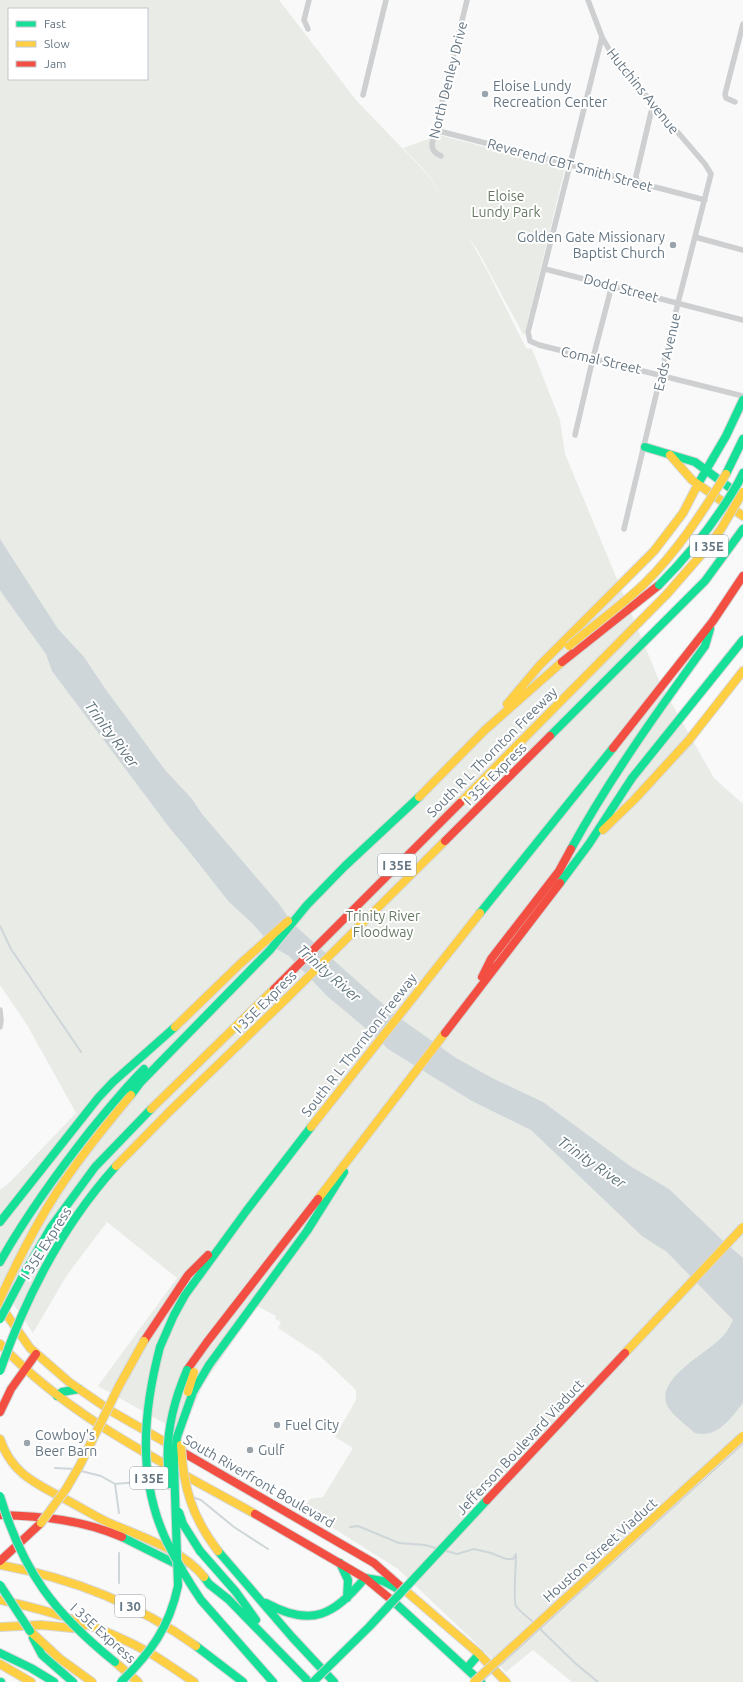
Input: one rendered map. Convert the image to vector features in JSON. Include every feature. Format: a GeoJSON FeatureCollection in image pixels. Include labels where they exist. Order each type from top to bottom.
{"type":"FeatureCollection","features":[{"type":"Feature","properties":{"kind":"main road"},"geometry":{"type":"LineString","coordinates":[[485,730],[540,665],[654,551],[683,513],[726,436],[743,400]]}},
{"type":"Feature","properties":{"kind":"main road"},"geometry":{"type":"LineString","coordinates":[[518,690],[536,677],[582,635],[644,583],[688,534],[726,474],[743,439]]}},
{"type":"Feature","properties":{"kind":"main road"},"geometry":{"type":"LineString","coordinates":[[645,447],[670,456],[684,458],[695,462],[743,497]]}},
{"type":"Feature","properties":{"kind":"main road"},"geometry":{"type":"LineString","coordinates":[[670,456],[698,484],[743,516]]}},
{"type":"Feature","properties":{"kind":"main road"},"geometry":{"type":"LineString","coordinates":[[0,1299],[14,1268],[57,1192],[96,1136],[140,1083],[270,950],[307,905],[345,866],[420,796],[485,730],[581,646],[634,606],[671,574],[710,528],[743,473]]}},
{"type":"Feature","properties":{"kind":"main road","name":"South R L Thornton Freeway"},"geometry":{"type":"LineString","coordinates":[[0,1320],[51,1227],[72,1196],[95,1167],[176,1084],[288,975],[667,594],[708,547],[721,529],[743,492]]}},
{"type":"Feature","properties":{"kind":"main road","name":"I 35E Express"},"geometry":{"type":"LineString","coordinates":[[0,1371],[9,1342],[19,1318],[47,1264],[88,1202],[132,1149],[243,1042],[672,615],[705,581],[743,529]]}},
{"type":"Feature","properties":{"kind":"main road","name":"South R L Thornton Freeway"},"geometry":{"type":"LineString","coordinates":[[233,1229],[418,990],[620,741],[713,621],[743,577]]}},
{"type":"Feature","properties":{"kind":"main road"},"geometry":{"type":"LineString","coordinates":[[464,1008],[491,959],[559,871],[588,818],[613,778],[653,718],[705,646],[713,621]]}},
{"type":"Feature","properties":{"kind":"main road"},"geometry":{"type":"LineString","coordinates":[[279,1650],[236,1592],[200,1551],[183,1524],[171,1492],[166,1469],[167,1436],[178,1388],[202,1346],[271,1262],[328,1184],[357,1150],[589,844],[632,778],[743,640]]}},
{"type":"Feature","properties":{"kind":"main road"},"geometry":{"type":"LineString","coordinates":[[589,844],[634,800],[689,740],[743,671]]}},
{"type":"Feature","properties":{"kind":"main road"},"geometry":{"type":"LineString","coordinates":[[0,1222],[99,1097],[130,1066],[162,1039],[259,945],[307,905]]}},
{"type":"Feature","properties":{"kind":"main road"},"geometry":{"type":"LineString","coordinates":[[0,1262],[27,1215],[58,1170],[89,1131],[131,1082],[179,1034],[217,1003]]}},
{"type":"Feature","properties":{"kind":"main road"},"geometry":{"type":"LineString","coordinates":[[121,1682],[140,1664],[160,1638],[170,1618],[176,1598],[178,1586],[174,1463],[176,1436],[193,1392],[209,1365],[307,1231],[334,1190],[357,1150]]}},
{"type":"Feature","properties":{"kind":"main road","name":"Jefferson Boulevard Viaduct"},"geometry":{"type":"LineString","coordinates":[[313,1682],[380,1616],[743,1227]]}},
{"type":"Feature","properties":{"kind":"main road"},"geometry":{"type":"LineString","coordinates":[[0,1561],[41,1524],[66,1489],[80,1465],[115,1392],[144,1341],[188,1275],[233,1229]]}},
{"type":"Feature","properties":{"kind":"main road","name":"I 35E"},"geometry":{"type":"LineString","coordinates":[[233,1229],[186,1295],[167,1331],[155,1364],[148,1402],[145,1426],[146,1458],[155,1514],[185,1579],[201,1600],[273,1682]]}},
{"type":"Feature","properties":{"kind":"main road","name":"South Riverfront Boulevard"},"geometry":{"type":"LineString","coordinates":[[0,1305],[30,1348],[79,1389],[161,1441],[189,1455],[374,1563],[393,1577],[417,1602],[449,1627],[479,1654],[506,1682]]}},
{"type":"Feature","properties":{"kind":"main road"},"geometry":{"type":"LineString","coordinates":[[0,1344],[26,1370],[57,1396],[82,1414],[365,1578],[382,1591],[481,1682]]}},
{"type":"Feature","properties":{"kind":"main road"},"geometry":{"type":"LineString","coordinates":[[202,1346],[185,1405],[180,1437],[181,1461],[185,1484],[192,1506],[200,1526],[218,1551],[334,1682]]}},
{"type":"Feature","properties":{"kind":"main road"},"geometry":{"type":"LineString","coordinates":[[0,1412],[4,1398],[8,1391],[26,1370],[36,1354]]}},
{"type":"Feature","properties":{"kind":"main road"},"geometry":{"type":"LineString","coordinates":[[57,1396],[62,1392],[79,1389]]}},
{"type":"Feature","properties":{"kind":"main road"},"geometry":{"type":"LineString","coordinates":[[113,1433],[162,1455],[172,1457],[189,1455]]}},
{"type":"Feature","properties":{"kind":"main road","name":"Houston Street Viaduct"},"geometry":{"type":"LineString","coordinates":[[474,1682],[743,1436]]}},
{"type":"Feature","properties":{"kind":"main road"},"geometry":{"type":"LineString","coordinates":[[0,1439],[12,1464],[28,1479],[106,1521],[156,1544],[194,1566],[204,1579]]}},
{"type":"Feature","properties":{"kind":"main road","name":"I 35E Express"},"geometry":{"type":"LineString","coordinates":[[0,1496],[10,1528],[23,1558],[43,1591],[76,1630],[138,1682]]}},
{"type":"Feature","properties":{"kind":"main road"},"geometry":{"type":"LineString","coordinates":[[0,1515],[30,1516],[82,1523],[132,1541],[204,1579],[228,1599],[309,1682]]}},
{"type":"Feature","properties":{"kind":"main road"},"geometry":{"type":"LineString","coordinates":[[340,1563],[348,1573],[350,1586],[347,1599]]}},
{"type":"Feature","properties":{"kind":"main road","name":"I 30"},"geometry":{"type":"LineString","coordinates":[[0,1565],[47,1574],[82,1585],[118,1599],[161,1621],[184,1636],[215,1658],[243,1682]]}},
{"type":"Feature","properties":{"kind":"main road"},"geometry":{"type":"LineString","coordinates":[[259,1599],[276,1609],[298,1617],[313,1616],[330,1611],[347,1599],[365,1578],[378,1578],[390,1583],[417,1602]]}},
{"type":"Feature","properties":{"kind":"main road"},"geometry":{"type":"LineString","coordinates":[[0,1585],[30,1631],[42,1654],[73,1682]]}},
{"type":"Feature","properties":{"kind":"main road","name":"I 30"},"geometry":{"type":"LineString","coordinates":[[0,1600],[49,1611],[93,1626],[142,1649],[194,1682]]}},
{"type":"Feature","properties":{"kind":"main road"},"geometry":{"type":"LineString","coordinates":[[0,1627],[41,1625],[79,1628],[114,1635]]}},
{"type":"Feature","properties":{"kind":"main road"},"geometry":{"type":"LineString","coordinates":[[30,1631],[59,1658],[92,1682]]}},
{"type":"Feature","properties":{"kind":"main road"},"geometry":{"type":"LineString","coordinates":[[0,1653],[31,1668],[54,1682]]}},
{"type":"Feature","properties":{"kind":"main road"},"geometry":{"type":"LineString","coordinates":[[467,1668],[479,1654]]}},
{"type":"Feature","properties":{"kind":"main road"},"geometry":{"type":"LineString","coordinates":[[0,1664],[32,1682]]}},
{"type":"Feature","properties":{"kind":"street"},"geometry":{"type":"LineString","coordinates":[[308,29],[304,20],[309,0]]}},
{"type":"Feature","properties":{"kind":"street"},"geometry":{"type":"LineString","coordinates":[[362,95],[386,0]]}},
{"type":"Feature","properties":{"kind":"street","name":"North Denley Drive"},"geometry":{"type":"LineString","coordinates":[[441,156],[432,150],[435,130],[467,0]]}},
{"type":"Feature","properties":{"kind":"street","name":"Hutchins Avenue"},"geometry":{"type":"LineString","coordinates":[[588,0],[602,38],[614,58],[705,164],[711,174]]}},
{"type":"Feature","properties":{"kind":"street"},"geometry":{"type":"LineString","coordinates":[[736,102],[726,98],[725,94],[743,24]]}},
{"type":"Feature","properties":{"kind":"street"},"geometry":{"type":"LineString","coordinates":[[545,269],[602,38]]}},
{"type":"Feature","properties":{"kind":"street"},"geometry":{"type":"LineString","coordinates":[[637,182],[636,176],[653,104]]}},
{"type":"Feature","properties":{"kind":"street","name":"Reverend CBT Smith Street"},"geometry":{"type":"LineString","coordinates":[[435,130],[705,200]]}},
{"type":"Feature","properties":{"kind":"street","name":"Eads Avenue"},"geometry":{"type":"LineString","coordinates":[[624,529],[711,174]]}},
{"type":"Feature","properties":{"kind":"street"},"geometry":{"type":"LineString","coordinates":[[695,237],[743,250]]}},
{"type":"Feature","properties":{"kind":"street","name":"Dodd Street"},"geometry":{"type":"LineString","coordinates":[[545,269],[612,285],[678,304],[743,320]]}},
{"type":"Feature","properties":{"kind":"street","name":"Comal Street"},"geometry":{"type":"LineString","coordinates":[[545,269],[528,332],[530,341],[539,345],[662,374],[743,396]]}},
{"type":"Feature","properties":{"kind":"street"},"geometry":{"type":"LineString","coordinates":[[575,435],[612,285]]}},
{"type":"Feature","properties":{"kind":"street"},"geometry":{"type":"LineString","coordinates":[[0,1010],[0,1027]]}},
{"type":"Feature","properties":{"kind":"green space","name":"Trinity River Floodway"},"geometry":{"type":"Polygon","coordinates":[[[0,0],[279,0],[356,100],[428,175],[446,203],[428,174],[403,148],[439,135],[565,168],[524,336],[478,251],[468,236],[526,348],[532,349],[560,420],[565,454],[661,685],[714,778],[743,804],[743,1682],[572,1682],[533,1650],[506,1672],[398,1569],[303,1509],[310,1499],[323,1497],[353,1448],[335,1437],[356,1400],[356,1390],[319,1355],[278,1328],[281,1322],[275,1319],[276,1316],[257,1306],[203,1385],[182,1433],[98,1386],[177,1278],[107,1222],[67,1275],[33,1333],[0,1284],[0,1190],[10,1182],[76,1113],[27,1025],[0,985],[0,0]]]}},
{"type":"Feature","properties":{"kind":"water","name":"Trinity River"},"geometry":{"type":"Polygon","coordinates":[[[0,539],[58,629],[84,657],[104,687],[165,770],[192,799],[202,814],[279,904],[292,923],[394,1014],[456,1058],[494,1079],[543,1102],[630,1166],[669,1189],[743,1258],[743,1403],[723,1426],[710,1433],[695,1433],[672,1412],[667,1405],[665,1395],[668,1386],[675,1376],[723,1336],[733,1320],[667,1252],[642,1236],[531,1130],[472,1101],[388,1049],[327,996],[289,956],[273,947],[253,924],[229,902],[172,831],[52,671],[46,654],[0,590],[0,539]]]}},
{"type":"Feature","properties":{"kind":"waterway"},"geometry":{"type":"LineString","coordinates":[[0,926],[11,949],[81,1052]]}},
{"type":"Feature","properties":{"kind":"waterway"},"geometry":{"type":"LineString","coordinates":[[55,1468],[75,1469]]}},
{"type":"Feature","properties":{"kind":"waterway"},"geometry":{"type":"LineString","coordinates":[[81,1471],[101,1476],[115,1484]]}},
{"type":"Feature","properties":{"kind":"waterway"},"geometry":{"type":"LineString","coordinates":[[119,1513],[115,1484],[137,1482],[146,1484]]}},
{"type":"Feature","properties":{"kind":"waterway"},"geometry":{"type":"LineString","coordinates":[[154,1485],[169,1489]]}},
{"type":"Feature","properties":{"kind":"waterway"},"geometry":{"type":"LineString","coordinates":[[192,1497],[201,1500],[234,1527],[268,1549]]}},
{"type":"Feature","properties":{"kind":"waterway"},"geometry":{"type":"LineString","coordinates":[[350,1527],[358,1526],[399,1543],[425,1545],[439,1549]]}},
{"type":"Feature","properties":{"kind":"waterway"},"geometry":{"type":"LineString","coordinates":[[443,1550],[457,1554],[474,1549],[491,1553],[506,1559],[513,1559],[516,1554]]}},
{"type":"Feature","properties":{"kind":"waterway"},"geometry":{"type":"LineString","coordinates":[[119,1553],[119,1583]]}},
{"type":"Feature","properties":{"kind":"waterway"},"geometry":{"type":"LineString","coordinates":[[516,1556],[515,1603],[522,1613],[534,1623]]}},
{"type":"Feature","properties":{"kind":"waterway"},"geometry":{"type":"LineString","coordinates":[[537,1626],[575,1663],[598,1682]]}},
{"type":"Feature","properties":{"kind":"tram line"},"geometry":{"type":"LineString","coordinates":[[482,1682],[743,1444]]}},
{"type":"Feature","properties":{"kind":"traffic: fast"},"geometry":{"type":"LineString","coordinates":[[698,484],[726,436],[743,400]]}},
{"type":"Feature","properties":{"kind":"traffic: fast"},"geometry":{"type":"LineString","coordinates":[[726,474],[743,439]]}},
{"type":"Feature","properties":{"kind":"traffic: fast"},"geometry":{"type":"LineString","coordinates":[[645,447],[695,462],[737,493]]}},
{"type":"Feature","properties":{"kind":"traffic: fast"},"geometry":{"type":"LineString","coordinates":[[738,483],[743,473]]}},
{"type":"Feature","properties":{"kind":"traffic: fast"},"geometry":{"type":"LineString","coordinates":[[659,585],[702,537],[721,511],[738,483]]}},
{"type":"Feature","properties":{"kind":"traffic: fast"},"geometry":{"type":"LineString","coordinates":[[550,736],[705,581],[743,529]]}},
{"type":"Feature","properties":{"kind":"traffic: fast"},"geometry":{"type":"LineString","coordinates":[[571,849],[618,771],[705,646],[710,629]]}},
{"type":"Feature","properties":{"kind":"traffic: fast"},"geometry":{"type":"LineString","coordinates":[[560,883],[589,844],[632,778],[743,640]]}},
{"type":"Feature","properties":{"kind":"traffic: fast"},"geometry":{"type":"LineString","coordinates":[[480,913],[613,748]]}},
{"type":"Feature","properties":{"kind":"traffic: fast"},"geometry":{"type":"LineString","coordinates":[[131,1095],[140,1083],[270,950],[307,905],[345,866],[419,797]]}},
{"type":"Feature","properties":{"kind":"traffic: fast"},"geometry":{"type":"LineString","coordinates":[[0,1222],[98,1098],[113,1082],[175,1027]]}},
{"type":"Feature","properties":{"kind":"traffic: fast"},"geometry":{"type":"LineString","coordinates":[[0,1262],[42,1195],[90,1131],[144,1069]]}},
{"type":"Feature","properties":{"kind":"traffic: fast"},"geometry":{"type":"LineString","coordinates":[[25,1272],[51,1227],[95,1167],[151,1109]]}},
{"type":"Feature","properties":{"kind":"traffic: fast"},"geometry":{"type":"LineString","coordinates":[[160,1347],[174,1315],[185,1295],[247,1210],[311,1127]]}},
{"type":"Feature","properties":{"kind":"traffic: fast"},"geometry":{"type":"LineString","coordinates":[[0,1371],[10,1343],[34,1289],[48,1262],[79,1212],[116,1166]]}},
{"type":"Feature","properties":{"kind":"traffic: fast"},"geometry":{"type":"LineString","coordinates":[[209,1365],[307,1231],[344,1172]]}},
{"type":"Feature","properties":{"kind":"traffic: fast"},"geometry":{"type":"LineString","coordinates":[[0,1319],[25,1272]]}},
{"type":"Feature","properties":{"kind":"traffic: fast"},"geometry":{"type":"LineString","coordinates":[[160,1347],[154,1371],[147,1421],[147,1470],[157,1518],[167,1542],[201,1600]]}},
{"type":"Feature","properties":{"kind":"traffic: fast"},"geometry":{"type":"LineString","coordinates":[[121,1682],[150,1650],[164,1627],[174,1601],[178,1586],[174,1463],[177,1437],[193,1392],[209,1365]]}},
{"type":"Feature","properties":{"kind":"traffic: fast"},"geometry":{"type":"LineString","coordinates":[[170,1484],[167,1455],[170,1426],[181,1384],[187,1370]]}},
{"type":"Feature","properties":{"kind":"traffic: fast"},"geometry":{"type":"LineString","coordinates":[[57,1396],[62,1392],[79,1389]]}},
{"type":"Feature","properties":{"kind":"traffic: fast"},"geometry":{"type":"LineString","coordinates":[[0,1496],[19,1547],[30,1569],[43,1589],[75,1626],[93,1644],[115,1662]]}},
{"type":"Feature","properties":{"kind":"traffic: fast"},"geometry":{"type":"LineString","coordinates":[[313,1682],[369,1627],[487,1500]]}},
{"type":"Feature","properties":{"kind":"traffic: fast"},"geometry":{"type":"LineString","coordinates":[[179,1512],[183,1524],[200,1551]]}},
{"type":"Feature","properties":{"kind":"traffic: fast"},"geometry":{"type":"LineString","coordinates":[[122,1537],[182,1567]]}},
{"type":"Feature","properties":{"kind":"traffic: fast"},"geometry":{"type":"LineString","coordinates":[[200,1551],[236,1592],[256,1620]]}},
{"type":"Feature","properties":{"kind":"traffic: fast"},"geometry":{"type":"LineString","coordinates":[[218,1551],[292,1637],[334,1682]]}},
{"type":"Feature","properties":{"kind":"traffic: fast"},"geometry":{"type":"LineString","coordinates":[[340,1563],[348,1580],[347,1598]]}},
{"type":"Feature","properties":{"kind":"traffic: fast"},"geometry":{"type":"LineString","coordinates":[[204,1577],[209,1584],[228,1599],[309,1682]]}},
{"type":"Feature","properties":{"kind":"traffic: fast"},"geometry":{"type":"LineString","coordinates":[[365,1578],[383,1581],[400,1590]]}},
{"type":"Feature","properties":{"kind":"traffic: fast"},"geometry":{"type":"LineString","coordinates":[[266,1603],[282,1611],[297,1615],[309,1616],[321,1614],[332,1609],[343,1601],[365,1578]]}},
{"type":"Feature","properties":{"kind":"traffic: fast"},"geometry":{"type":"LineString","coordinates":[[0,1585],[30,1631]]}},
{"type":"Feature","properties":{"kind":"traffic: fast"},"geometry":{"type":"LineString","coordinates":[[201,1600],[273,1682]]}},
{"type":"Feature","properties":{"kind":"traffic: fast"},"geometry":{"type":"LineString","coordinates":[[394,1602],[481,1682]]}},
{"type":"Feature","properties":{"kind":"traffic: fast"},"geometry":{"type":"LineString","coordinates":[[33,1638],[42,1655],[73,1682]]}},
{"type":"Feature","properties":{"kind":"traffic: fast"},"geometry":{"type":"LineString","coordinates":[[196,1646],[243,1682]]}},
{"type":"Feature","properties":{"kind":"traffic: fast"},"geometry":{"type":"LineString","coordinates":[[0,1653],[31,1668],[54,1682]]}},
{"type":"Feature","properties":{"kind":"traffic: fast"},"geometry":{"type":"LineString","coordinates":[[467,1668],[479,1654]]}},
{"type":"Feature","properties":{"kind":"traffic: slow"},"geometry":{"type":"LineString","coordinates":[[670,455],[692,480],[743,516]]}},
{"type":"Feature","properties":{"kind":"traffic: slow"},"geometry":{"type":"LineString","coordinates":[[569,646],[626,600],[656,572],[688,532],[726,474]]}},
{"type":"Feature","properties":{"kind":"traffic: slow"},"geometry":{"type":"LineString","coordinates":[[507,704],[540,665],[654,551],[683,513],[698,484]]}},
{"type":"Feature","properties":{"kind":"traffic: slow"},"geometry":{"type":"LineString","coordinates":[[667,594],[708,547],[721,529],[743,492]]}},
{"type":"Feature","properties":{"kind":"traffic: slow"},"geometry":{"type":"LineString","coordinates":[[460,803],[667,594]]}},
{"type":"Feature","properties":{"kind":"traffic: slow"},"geometry":{"type":"LineString","coordinates":[[419,797],[485,730],[562,662]]}},
{"type":"Feature","properties":{"kind":"traffic: slow"},"geometry":{"type":"LineString","coordinates":[[603,830],[634,800],[689,740],[743,671]]}},
{"type":"Feature","properties":{"kind":"traffic: slow"},"geometry":{"type":"LineString","coordinates":[[287,998],[445,841]]}},
{"type":"Feature","properties":{"kind":"traffic: slow"},"geometry":{"type":"LineString","coordinates":[[311,1127],[480,913]]}},
{"type":"Feature","properties":{"kind":"traffic: slow"},"geometry":{"type":"LineString","coordinates":[[175,1027],[240,964],[288,921]]}},
{"type":"Feature","properties":{"kind":"traffic: slow"},"geometry":{"type":"LineString","coordinates":[[151,1109],[274,989]]}},
{"type":"Feature","properties":{"kind":"traffic: slow"},"geometry":{"type":"LineString","coordinates":[[116,1166],[170,1111],[287,998]]}},
{"type":"Feature","properties":{"kind":"traffic: slow"},"geometry":{"type":"LineString","coordinates":[[318,1199],[445,1033]]}},
{"type":"Feature","properties":{"kind":"traffic: slow"},"geometry":{"type":"LineString","coordinates":[[0,1299],[27,1244],[57,1192],[92,1142],[131,1095]]}},
{"type":"Feature","properties":{"kind":"traffic: slow"},"geometry":{"type":"LineString","coordinates":[[625,1353],[743,1227]]}},
{"type":"Feature","properties":{"kind":"traffic: slow"},"geometry":{"type":"LineString","coordinates":[[0,1305],[30,1348],[69,1382],[111,1411],[179,1450]]}},
{"type":"Feature","properties":{"kind":"traffic: slow"},"geometry":{"type":"LineString","coordinates":[[41,1523],[66,1489],[80,1465],[119,1386],[144,1341]]}},
{"type":"Feature","properties":{"kind":"traffic: slow"},"geometry":{"type":"LineString","coordinates":[[0,1344],[28,1371],[88,1418],[154,1458],[255,1514]]}},
{"type":"Feature","properties":{"kind":"traffic: slow"},"geometry":{"type":"LineString","coordinates":[[188,1392],[194,1372]]}},
{"type":"Feature","properties":{"kind":"traffic: slow"},"geometry":{"type":"LineString","coordinates":[[474,1682],[743,1436]]}},
{"type":"Feature","properties":{"kind":"traffic: slow"},"geometry":{"type":"LineString","coordinates":[[0,1439],[10,1459],[16,1467],[31,1480],[107,1522],[146,1538],[172,1551],[195,1567],[204,1577]]}},
{"type":"Feature","properties":{"kind":"traffic: slow"},"geometry":{"type":"LineString","coordinates":[[181,1445],[184,1474],[190,1501],[195,1514],[218,1551]]}},
{"type":"Feature","properties":{"kind":"traffic: slow"},"geometry":{"type":"LineString","coordinates":[[0,1565],[53,1577],[102,1594],[150,1617],[196,1646]]}},
{"type":"Feature","properties":{"kind":"traffic: slow"},"geometry":{"type":"LineString","coordinates":[[400,1586],[478,1653],[506,1682]]}},
{"type":"Feature","properties":{"kind":"traffic: slow"},"geometry":{"type":"LineString","coordinates":[[0,1600],[39,1609],[114,1635],[150,1653],[194,1682]]}},
{"type":"Feature","properties":{"kind":"traffic: slow"},"geometry":{"type":"LineString","coordinates":[[0,1627],[41,1625],[82,1629]]}},
{"type":"Feature","properties":{"kind":"traffic: slow"},"geometry":{"type":"LineString","coordinates":[[30,1631],[59,1658],[92,1682]]}},
{"type":"Feature","properties":{"kind":"traffic: slow"},"geometry":{"type":"LineString","coordinates":[[115,1662],[138,1682]]}},
{"type":"Feature","properties":{"kind":"traffic: slow"},"geometry":{"type":"LineString","coordinates":[[0,1664],[31,1682]]}},
{"type":"Feature","properties":{"kind":"traffic: jam"},"geometry":{"type":"LineString","coordinates":[[613,748],[713,621],[743,576]]}},
{"type":"Feature","properties":{"kind":"traffic: jam"},"geometry":{"type":"LineString","coordinates":[[562,662],[659,585]]}},
{"type":"Feature","properties":{"kind":"traffic: jam"},"geometry":{"type":"LineString","coordinates":[[445,841],[550,736]]}},
{"type":"Feature","properties":{"kind":"traffic: jam"},"geometry":{"type":"LineString","coordinates":[[274,989],[460,803]]}},
{"type":"Feature","properties":{"kind":"traffic: jam"},"geometry":{"type":"LineString","coordinates":[[482,977],[491,959],[559,871],[571,849]]}},
{"type":"Feature","properties":{"kind":"traffic: jam"},"geometry":{"type":"LineString","coordinates":[[445,1033],[560,883]]}},
{"type":"Feature","properties":{"kind":"traffic: jam"},"geometry":{"type":"LineString","coordinates":[[187,1370],[318,1199]]}},
{"type":"Feature","properties":{"kind":"traffic: jam"},"geometry":{"type":"LineString","coordinates":[[144,1341],[188,1275],[208,1255]]}},
{"type":"Feature","properties":{"kind":"traffic: jam"},"geometry":{"type":"LineString","coordinates":[[487,1500],[625,1353]]}},
{"type":"Feature","properties":{"kind":"traffic: jam"},"geometry":{"type":"LineString","coordinates":[[0,1412],[11,1389],[36,1354]]}},
{"type":"Feature","properties":{"kind":"traffic: jam"},"geometry":{"type":"LineString","coordinates":[[179,1450],[374,1563],[400,1586]]}},
{"type":"Feature","properties":{"kind":"traffic: jam"},"geometry":{"type":"LineString","coordinates":[[255,1514],[365,1578],[394,1602]]}},
{"type":"Feature","properties":{"kind":"traffic: jam"},"geometry":{"type":"LineString","coordinates":[[0,1515],[32,1516],[62,1520],[107,1531],[122,1537]]}},
{"type":"Feature","properties":{"kind":"traffic: jam"},"geometry":{"type":"LineString","coordinates":[[0,1561],[41,1523]]}},
{"type":"Feature","properties":{"kind":"place","name":"Eloise Lundy Recreation Center"},"geometry":{"type":"Point","coordinates":[485,94]}},
{"type":"Feature","properties":{"kind":"place","name":"Golden Gate Missionary Baptist Church"},"geometry":{"type":"Point","coordinates":[673,245]}},
{"type":"Feature","properties":{"kind":"place","name":"Fuel City"},"geometry":{"type":"Point","coordinates":[277,1425]}},
{"type":"Feature","properties":{"kind":"place","name":"Cowboy's Beer Barn"},"geometry":{"type":"Point","coordinates":[27,1443]}},
{"type":"Feature","properties":{"kind":"place","name":"Gulf"},"geometry":{"type":"Point","coordinates":[250,1450]}},
{"type":"Feature","properties":{"kind":"park label","name":"Eloise Lundy Park"},"geometry":{"type":"Point","coordinates":[506,204]}}]}
